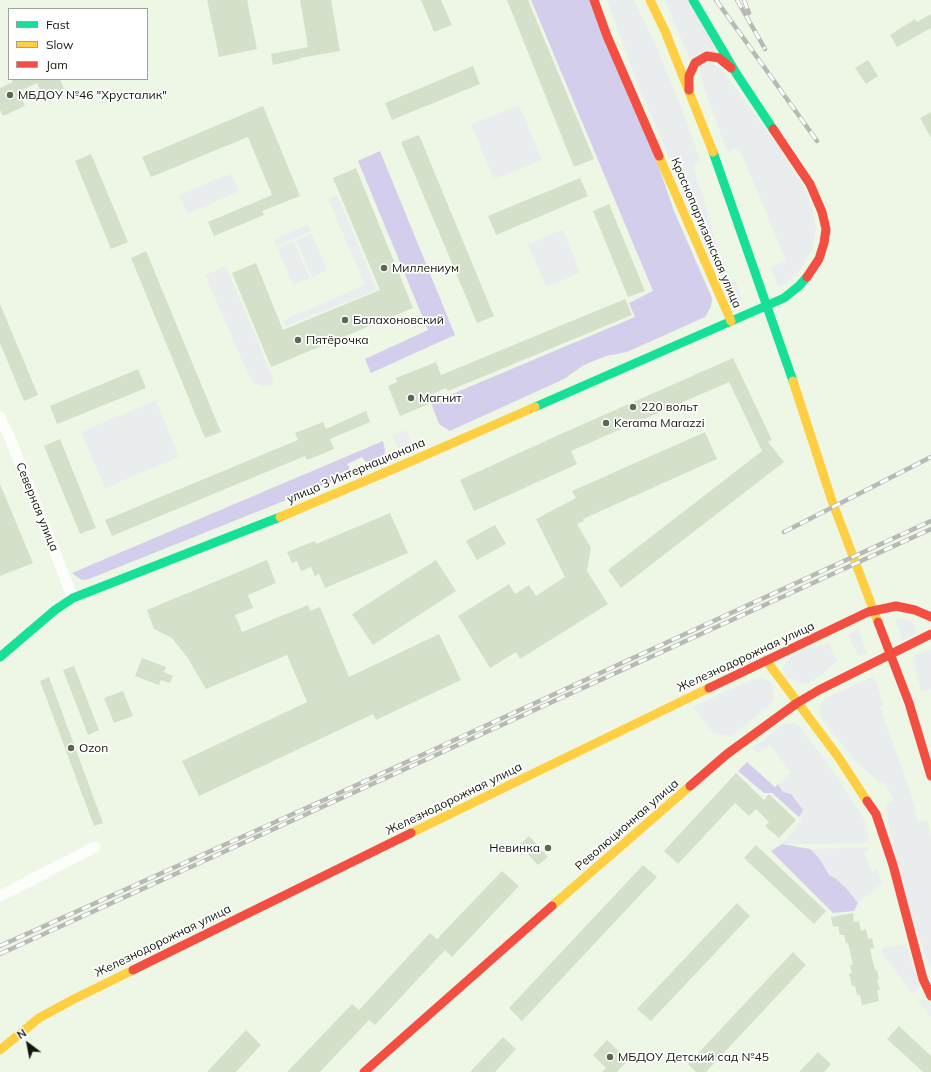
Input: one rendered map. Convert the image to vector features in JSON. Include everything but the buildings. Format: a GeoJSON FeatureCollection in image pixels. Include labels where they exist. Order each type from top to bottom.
{"type":"FeatureCollection","features":[{"type":"Feature","properties":{"kind":"main road"},"geometry":{"type":"LineString","coordinates":[[650,0],[665,31],[718,164],[747,252],[792,378],[832,501],[909,703],[931,776]]}},
{"type":"Feature","properties":{"kind":"main road","name":"Краснопартизанская улица"},"geometry":{"type":"LineString","coordinates":[[594,1],[607,36],[731,321],[784,298],[799,286],[810,274],[818,259],[824,243],[826,229],[822,212],[810,184],[736,73],[693,0]]}},
{"type":"Feature","properties":{"kind":"main road"},"geometry":{"type":"LineString","coordinates":[[689,92],[689,76],[695,63],[707,56],[719,58],[736,73]]}},
{"type":"Feature","properties":{"kind":"main road","name":"улица 3 Интернационала"},"geometry":{"type":"LineString","coordinates":[[0,657],[38,623],[73,598],[248,530],[398,467],[731,321]]}},
{"type":"Feature","properties":{"kind":"main road","name":"Железнодорожная улица"},"geometry":{"type":"LineString","coordinates":[[0,1050],[39,1018],[74,999],[766,660],[868,612],[896,606],[915,610],[931,617]]}},
{"type":"Feature","properties":{"kind":"main road","name":"Революционная улица"},"geometry":{"type":"LineString","coordinates":[[364,1072],[575,886],[728,754],[797,703],[825,687],[931,634]]}},
{"type":"Feature","properties":{"kind":"main road"},"geometry":{"type":"LineString","coordinates":[[766,660],[839,758],[876,814],[893,865],[924,979],[931,996]]}},
{"type":"Feature","properties":{"kind":"main road"},"geometry":{"type":"LineString","coordinates":[[919,960],[931,978]]}},
{"type":"Feature","properties":{"kind":"street","name":"Северная улица"},"geometry":{"type":"LineString","coordinates":[[0,417],[9,436],[73,598]]}},
{"type":"Feature","properties":{"kind":"street"},"geometry":{"type":"LineString","coordinates":[[0,896],[95,847]]}},
{"type":"Feature","properties":{"kind":"shaded area"},"geometry":{"type":"Polygon","coordinates":[[[531,0],[590,0],[653,150],[674,211],[712,298],[711,307],[705,317],[627,352],[606,356],[584,365],[564,379],[450,431],[439,424],[431,403],[635,317],[629,303],[653,291],[531,0]]]}},
{"type":"Feature","properties":{"kind":"shaded area"},"geometry":{"type":"Polygon","coordinates":[[[607,0],[634,0],[658,50],[682,109],[701,162],[693,166],[721,260],[730,281],[735,279],[743,304],[733,299],[679,181],[638,85],[607,0]]]}},
{"type":"Feature","properties":{"kind":"shaded area"},"geometry":{"type":"Polygon","coordinates":[[[665,0],[689,0],[719,49],[690,60],[665,0]]]}},
{"type":"Feature","properties":{"kind":"shaded area"},"geometry":{"type":"Polygon","coordinates":[[[707,62],[720,67],[778,146],[802,184],[812,205],[816,228],[812,249],[801,269],[789,281],[778,288],[771,267],[786,261],[739,148],[727,152],[699,74],[700,68],[707,62]]]}},
{"type":"Feature","properties":{"kind":"shaded area"},"geometry":{"type":"Polygon","coordinates":[[[519,105],[542,160],[494,180],[471,124],[519,105]]]}},
{"type":"Feature","properties":{"kind":"shaded area"},"geometry":{"type":"Polygon","coordinates":[[[380,151],[455,335],[371,373],[365,359],[428,330],[358,161],[380,151]]]}},
{"type":"Feature","properties":{"kind":"shaded area"},"geometry":{"type":"Polygon","coordinates":[[[231,173],[239,191],[187,214],[179,195],[231,173]]]}},
{"type":"Feature","properties":{"kind":"shaded area"},"geometry":{"type":"Polygon","coordinates":[[[337,195],[377,290],[286,326],[284,320],[365,285],[328,199],[337,195]]]}},
{"type":"Feature","properties":{"kind":"shaded area"},"geometry":{"type":"Polygon","coordinates":[[[308,225],[311,231],[276,246],[274,239],[308,225]]]}},
{"type":"Feature","properties":{"kind":"shaded area"},"geometry":{"type":"Polygon","coordinates":[[[563,229],[580,273],[546,287],[528,244],[563,229]]]}},
{"type":"Feature","properties":{"kind":"shaded area"},"geometry":{"type":"Polygon","coordinates":[[[311,233],[327,270],[312,277],[296,240],[311,233]]]}},
{"type":"Feature","properties":{"kind":"shaded area"},"geometry":{"type":"Polygon","coordinates":[[[293,241],[310,278],[293,285],[277,248],[293,241]]]}},
{"type":"Feature","properties":{"kind":"shaded area"},"geometry":{"type":"Polygon","coordinates":[[[226,266],[273,378],[274,382],[269,386],[262,386],[254,383],[247,372],[205,275],[226,266]]]}},
{"type":"Feature","properties":{"kind":"shaded area"},"geometry":{"type":"Polygon","coordinates":[[[156,400],[179,457],[105,488],[81,432],[156,400]]]}},
{"type":"Feature","properties":{"kind":"shaded area"},"geometry":{"type":"Polygon","coordinates":[[[406,430],[413,448],[399,448],[392,436],[406,430]]]}},
{"type":"Feature","properties":{"kind":"shaded area"},"geometry":{"type":"Polygon","coordinates":[[[383,441],[385,450],[384,457],[379,463],[372,465],[366,462],[362,457],[347,464],[351,471],[349,475],[89,579],[82,580],[72,573],[383,441]]]}},
{"type":"Feature","properties":{"kind":"shaded area"},"geometry":{"type":"Polygon","coordinates":[[[895,619],[911,621],[916,628],[916,632],[903,641],[895,619]]]}},
{"type":"Feature","properties":{"kind":"shaded area"},"geometry":{"type":"Polygon","coordinates":[[[858,628],[867,654],[858,656],[848,635],[858,628]]]}},
{"type":"Feature","properties":{"kind":"shaded area"},"geometry":{"type":"Polygon","coordinates":[[[829,644],[837,661],[820,676],[803,684],[797,683],[791,678],[787,680],[783,674],[783,667],[788,659],[806,648],[829,644]]]}},
{"type":"Feature","properties":{"kind":"shaded area"},"geometry":{"type":"Polygon","coordinates":[[[927,650],[931,650],[931,689],[921,692],[913,656],[927,650]]]}},
{"type":"Feature","properties":{"kind":"shaded area"},"geometry":{"type":"Polygon","coordinates":[[[874,676],[884,705],[880,707],[911,794],[918,822],[928,820],[931,834],[931,969],[911,914],[890,833],[885,806],[894,800],[883,782],[880,783],[856,762],[822,719],[819,710],[820,705],[830,696],[874,676]]]}},
{"type":"Feature","properties":{"kind":"shaded area"},"geometry":{"type":"Polygon","coordinates":[[[763,678],[769,681],[775,689],[772,691],[774,696],[772,702],[768,707],[731,736],[714,734],[693,707],[742,684],[763,678]]]}},
{"type":"Feature","properties":{"kind":"shaded area"},"geometry":{"type":"Polygon","coordinates":[[[789,723],[797,724],[801,728],[838,778],[865,821],[869,843],[782,844],[802,820],[799,817],[803,810],[783,792],[778,784],[791,773],[770,745],[759,753],[752,748],[781,726],[789,723]]]}},
{"type":"Feature","properties":{"kind":"shaded area"},"geometry":{"type":"Polygon","coordinates":[[[747,762],[775,787],[778,784],[783,792],[791,794],[803,810],[799,817],[772,793],[764,793],[738,771],[747,762]]]}},
{"type":"Feature","properties":{"kind":"shaded area"},"geometry":{"type":"Polygon","coordinates":[[[782,844],[810,849],[819,858],[829,875],[835,878],[846,888],[858,903],[854,911],[833,913],[771,851],[782,844]]]}},
{"type":"Feature","properties":{"kind":"shaded area"},"geometry":{"type":"Polygon","coordinates":[[[870,847],[869,850],[864,852],[872,872],[876,869],[883,882],[858,903],[846,888],[835,878],[829,875],[810,849],[870,847]]]}},
{"type":"Feature","properties":{"kind":"shaded area"},"geometry":{"type":"Polygon","coordinates":[[[906,944],[919,985],[913,994],[883,954],[882,948],[906,944]]]}},
{"type":"Feature","properties":{"kind":"shaded area"},"geometry":{"type":"Polygon","coordinates":[[[922,999],[926,1000],[931,1005],[931,1017],[918,1001],[922,999]]]}},
{"type":"Feature","properties":{"kind":"railway"},"geometry":{"type":"LineString","coordinates":[[716,0],[817,141]]}},
{"type":"Feature","properties":{"kind":"railway"},"geometry":{"type":"LineString","coordinates":[[737,0],[765,49]]}},
{"type":"Feature","properties":{"kind":"railway"},"geometry":{"type":"LineString","coordinates":[[744,0],[749,13]]}},
{"type":"Feature","properties":{"kind":"railway"},"geometry":{"type":"LineString","coordinates":[[784,532],[931,457]]}},
{"type":"Feature","properties":{"kind":"railway"},"geometry":{"type":"LineString","coordinates":[[0,946],[324,800],[931,521]]}},
{"type":"Feature","properties":{"kind":"railway"},"geometry":{"type":"LineString","coordinates":[[0,954],[931,529]]}},
{"type":"Feature","properties":{"kind":"traffic: fast"},"geometry":{"type":"LineString","coordinates":[[693,0],[736,73],[773,129]]}},
{"type":"Feature","properties":{"kind":"traffic: fast"},"geometry":{"type":"LineString","coordinates":[[713,152],[793,381]]}},
{"type":"Feature","properties":{"kind":"traffic: fast"},"geometry":{"type":"LineString","coordinates":[[535,407],[784,298],[799,286],[807,277]]}},
{"type":"Feature","properties":{"kind":"traffic: fast"},"geometry":{"type":"LineString","coordinates":[[0,657],[55,610],[73,598],[280,517]]}},
{"type":"Feature","properties":{"kind":"traffic: slow"},"geometry":{"type":"LineString","coordinates":[[650,0],[665,31],[713,152]]}},
{"type":"Feature","properties":{"kind":"traffic: slow"},"geometry":{"type":"LineString","coordinates":[[659,156],[731,321]]}},
{"type":"Feature","properties":{"kind":"traffic: slow"},"geometry":{"type":"LineString","coordinates":[[793,381],[832,501],[878,622]]}},
{"type":"Feature","properties":{"kind":"traffic: slow"},"geometry":{"type":"LineString","coordinates":[[280,517],[535,407]]}},
{"type":"Feature","properties":{"kind":"traffic: slow"},"geometry":{"type":"LineString","coordinates":[[766,660],[839,758],[867,801]]}},
{"type":"Feature","properties":{"kind":"traffic: slow"},"geometry":{"type":"LineString","coordinates":[[411,833],[709,688]]}},
{"type":"Feature","properties":{"kind":"traffic: slow"},"geometry":{"type":"LineString","coordinates":[[552,906],[690,786]]}},
{"type":"Feature","properties":{"kind":"traffic: slow"},"geometry":{"type":"LineString","coordinates":[[0,1050],[39,1018],[133,970]]}},
{"type":"Feature","properties":{"kind":"traffic: jam"},"geometry":{"type":"LineString","coordinates":[[594,0],[607,36],[659,156]]}},
{"type":"Feature","properties":{"kind":"traffic: jam"},"geometry":{"type":"LineString","coordinates":[[689,90],[689,76],[695,63],[707,56],[719,58],[731,68]]}},
{"type":"Feature","properties":{"kind":"traffic: jam"},"geometry":{"type":"LineString","coordinates":[[773,129],[810,184],[822,212],[826,229],[824,243],[819,259],[807,277]]}},
{"type":"Feature","properties":{"kind":"traffic: jam"},"geometry":{"type":"LineString","coordinates":[[709,688],[868,612],[896,606],[915,610],[931,617]]}},
{"type":"Feature","properties":{"kind":"traffic: jam"},"geometry":{"type":"LineString","coordinates":[[878,622],[909,703],[931,776]]}},
{"type":"Feature","properties":{"kind":"traffic: jam"},"geometry":{"type":"LineString","coordinates":[[690,786],[727,754],[797,703],[819,690],[931,634]]}},
{"type":"Feature","properties":{"kind":"traffic: jam"},"geometry":{"type":"LineString","coordinates":[[867,801],[876,814],[893,865],[923,979],[931,996]]}},
{"type":"Feature","properties":{"kind":"traffic: jam"},"geometry":{"type":"LineString","coordinates":[[133,970],[411,833]]}},
{"type":"Feature","properties":{"kind":"traffic: jam"},"geometry":{"type":"LineString","coordinates":[[364,1072],[552,906]]}},
{"type":"Feature","properties":{"kind":"place","name":"МБДОУ №46 \"Хрусталик\""},"geometry":{"type":"Point","coordinates":[10,95]}},
{"type":"Feature","properties":{"kind":"place","name":"Миллениум"},"geometry":{"type":"Point","coordinates":[384,268]}},
{"type":"Feature","properties":{"kind":"place","name":"Балахоновский"},"geometry":{"type":"Point","coordinates":[345,320]}},
{"type":"Feature","properties":{"kind":"place","name":"Пятёрочка"},"geometry":{"type":"Point","coordinates":[298,340]}},
{"type":"Feature","properties":{"kind":"place","name":"Магнит"},"geometry":{"type":"Point","coordinates":[411,398]}},
{"type":"Feature","properties":{"kind":"place","name":"220 вольт"},"geometry":{"type":"Point","coordinates":[633,407]}},
{"type":"Feature","properties":{"kind":"place","name":"Kerama Marazzi"},"geometry":{"type":"Point","coordinates":[606,423]}},
{"type":"Feature","properties":{"kind":"place","name":"Ozon"},"geometry":{"type":"Point","coordinates":[71,748]}},
{"type":"Feature","properties":{"kind":"place","name":"Невинка"},"geometry":{"type":"Point","coordinates":[548,848]}},
{"type":"Feature","properties":{"kind":"place","name":"МБДОУ Детский сад №45"},"geometry":{"type":"Point","coordinates":[610,1057]}}]}
